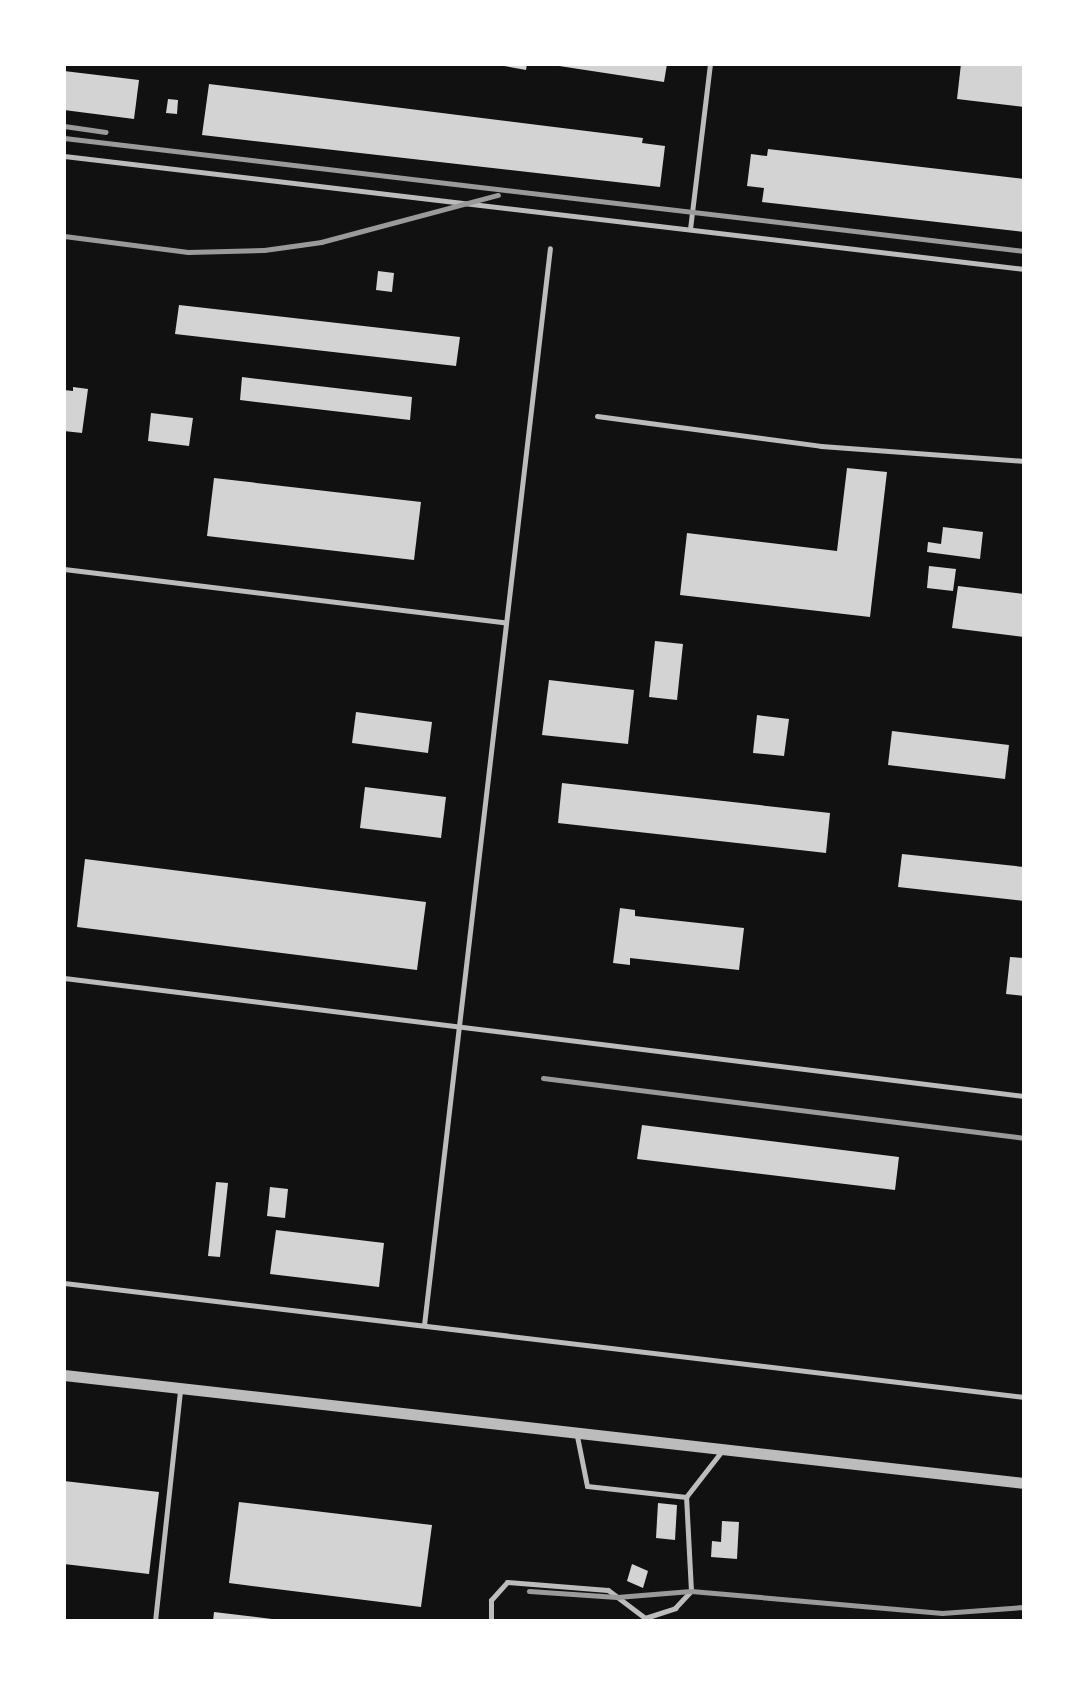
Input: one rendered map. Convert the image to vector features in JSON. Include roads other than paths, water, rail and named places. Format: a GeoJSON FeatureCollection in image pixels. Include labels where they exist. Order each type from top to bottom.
{"type":"FeatureCollection","features":[{"type":"Feature","properties":{"kind":"street"},"geometry":{"type":"LineString","coordinates":[[64,1375],[577,1436],[1024,1483]]}},
{"type":"Feature","properties":{"kind":"lane"},"geometry":{"type":"LineString","coordinates":[[690,229],[710,64]]}},
{"type":"Feature","properties":{"kind":"lane"},"geometry":{"type":"LineString","coordinates":[[64,156],[1024,269]]}},
{"type":"Feature","properties":{"kind":"lane"},"geometry":{"type":"LineString","coordinates":[[424,1325],[550,248]]}},
{"type":"Feature","properties":{"kind":"lane"},"geometry":{"type":"LineString","coordinates":[[597,416],[821,446],[1024,461]]}},
{"type":"Feature","properties":{"kind":"lane"},"geometry":{"type":"LineString","coordinates":[[64,569],[504,622]]}},
{"type":"Feature","properties":{"kind":"lane"},"geometry":{"type":"LineString","coordinates":[[64,978],[457,1029],[1024,1096]]}},
{"type":"Feature","properties":{"kind":"lane"},"geometry":{"type":"LineString","coordinates":[[64,1283],[1024,1397]]}},
{"type":"Feature","properties":{"kind":"lane"},"geometry":{"type":"LineString","coordinates":[[155,1621],[180,1389]]}},
{"type":"Feature","properties":{"kind":"lane"},"geometry":{"type":"LineString","coordinates":[[577,1436],[587,1486],[686,1497]]}},
{"type":"Feature","properties":{"kind":"lane"},"geometry":{"type":"LineString","coordinates":[[491,1621],[491,1600],[507,1582],[608,1590],[644,1620],[675,1608],[691,1591],[686,1497],[721,1452]]}},
{"type":"Feature","properties":{"kind":"railway"},"geometry":{"type":"LineString","coordinates":[[64,126],[106,132]]}},
{"type":"Feature","properties":{"kind":"railway"},"geometry":{"type":"LineString","coordinates":[[64,138],[1024,251]]}},
{"type":"Feature","properties":{"kind":"railway"},"geometry":{"type":"LineString","coordinates":[[64,236],[188,252],[264,250],[321,242],[498,195]]}},
{"type":"Feature","properties":{"kind":"railway"},"geometry":{"type":"LineString","coordinates":[[543,1078],[1024,1138]]}},
{"type":"Feature","properties":{"kind":"railway"},"geometry":{"type":"LineString","coordinates":[[529,1591],[617,1597],[691,1591],[942,1613],[1024,1607]]}}]}
